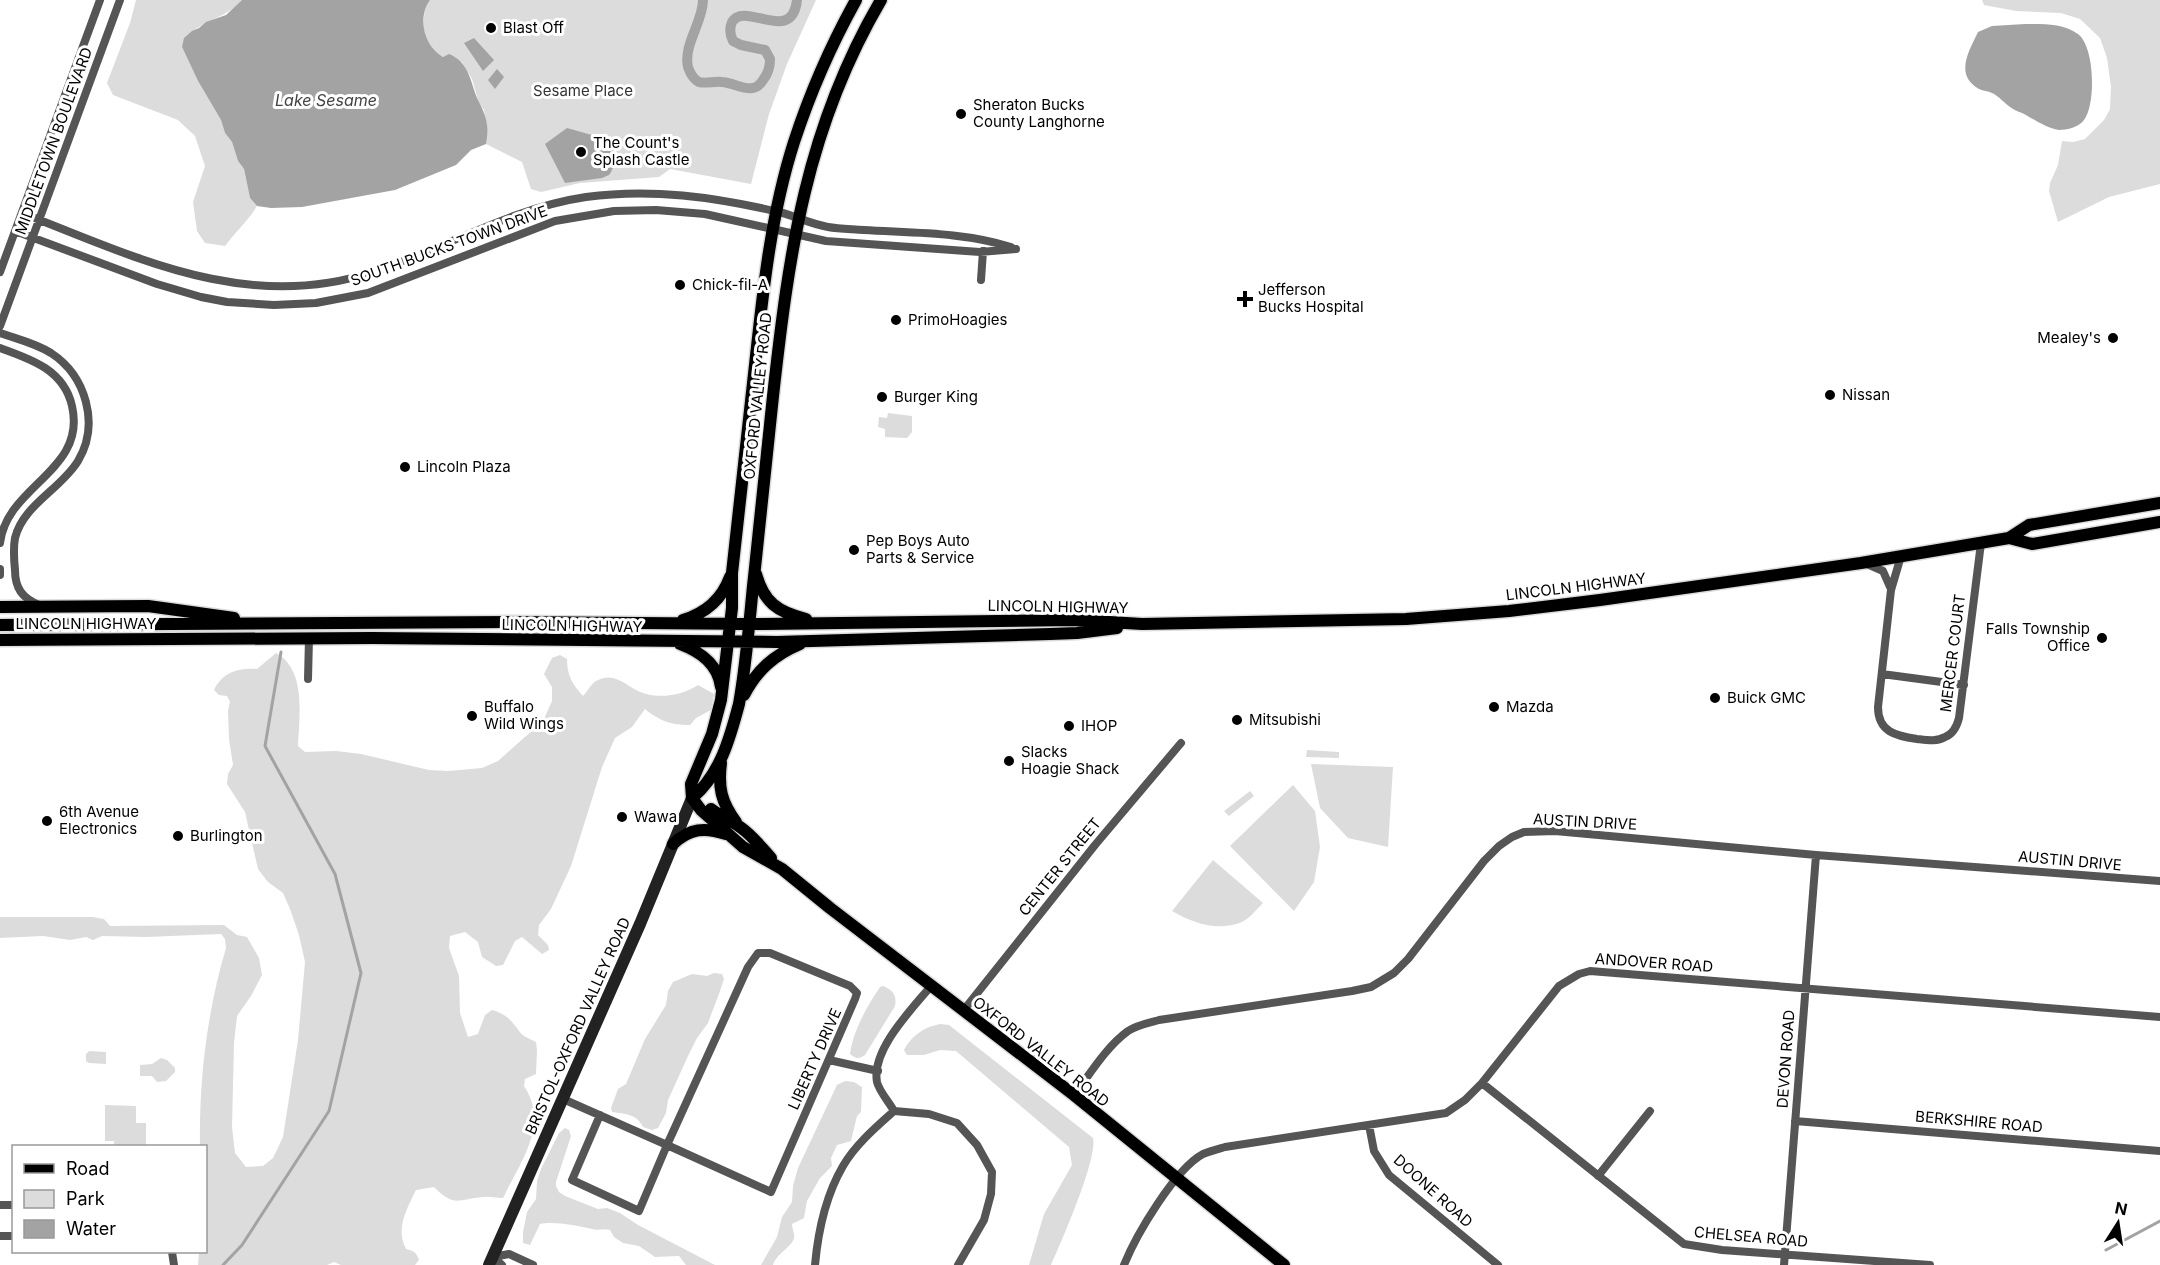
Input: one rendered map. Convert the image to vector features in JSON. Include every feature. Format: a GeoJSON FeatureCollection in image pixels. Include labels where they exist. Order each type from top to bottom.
{"type":"FeatureCollection","features":[{"type":"Feature","properties":{"kind":"main road","name":"OXFORD VALLEY ROAD"},"geometry":{"type":"LineString","coordinates":[[856,0],[812,92],[794,143],[776,212],[761,305],[732,573],[730,623],[721,700],[712,734],[691,784],[692,798],[726,834],[743,847],[777,865],[1074,1095],[1282,1264]]}},
{"type":"Feature","properties":{"kind":"main road","name":"OXFORD VALLEY ROAD"},"geometry":{"type":"LineString","coordinates":[[692,798],[703,789],[722,758],[739,704],[780,330],[798,217],[815,150],[833,100],[854,52],[881,0]]}},
{"type":"Feature","properties":{"kind":"main road","name":"LINCOLN HIGHWAY"},"geometry":{"type":"LineString","coordinates":[[2009,538],[2029,525],[2160,503]]}},
{"type":"Feature","properties":{"kind":"main road","name":"LINCOLN HIGHWAY"},"geometry":{"type":"LineString","coordinates":[[0,626],[749,624],[1077,620],[1142,624],[1317,621],[1462,615],[1590,602],[1861,563],[2009,538],[2032,543],[2160,522]]}},
{"type":"Feature","properties":{"kind":"main road"},"geometry":{"type":"LineString","coordinates":[[754,570],[760,587],[774,606],[791,615],[821,623]]}},
{"type":"Feature","properties":{"kind":"main road"},"geometry":{"type":"LineString","coordinates":[[673,623],[692,617],[712,605],[727,586],[732,573]]}},
{"type":"Feature","properties":{"kind":"main road"},"geometry":{"type":"LineString","coordinates":[[0,607],[148,606],[281,624]]}},
{"type":"Feature","properties":{"kind":"main road","name":"LINCOLN HIGHWAY"},"geometry":{"type":"LineString","coordinates":[[0,640],[309,638],[806,642],[1077,633],[1142,624]]}},
{"type":"Feature","properties":{"kind":"main road"},"geometry":{"type":"LineString","coordinates":[[673,641],[700,653],[716,669],[720,679],[721,700]]}},
{"type":"Feature","properties":{"kind":"main road"},"geometry":{"type":"LineString","coordinates":[[739,704],[750,683],[767,663],[778,654],[806,642]]}},
{"type":"Feature","properties":{"kind":"main road"},"geometry":{"type":"LineString","coordinates":[[722,758],[720,795],[738,825]]}},
{"type":"Feature","properties":{"kind":"main road","name":"OXFORD VALLEY ROAD"},"geometry":{"type":"LineString","coordinates":[[692,798],[705,804],[720,817],[738,825],[752,836],[777,865]]}},
{"type":"Feature","properties":{"kind":"main road","name":"BRISTOL-OXFORD VALLEY ROAD"},"geometry":{"type":"LineString","coordinates":[[495,1262],[692,798]]}},
{"type":"Feature","properties":{"kind":"main road"},"geometry":{"type":"LineString","coordinates":[[673,844],[682,835],[698,829],[726,834]]}},
{"type":"Feature","properties":{"kind":"street","name":"MIDDLETOWN BOULEVARD"},"geometry":{"type":"LineString","coordinates":[[0,272],[100,0]]}},
{"type":"Feature","properties":{"kind":"street","name":"MIDDLETOWN BOULEVARD"},"geometry":{"type":"LineString","coordinates":[[0,326],[120,0]]}},
{"type":"Feature","properties":{"kind":"street","name":"SOUTH BUCKS TOWN DRIVE"},"geometry":{"type":"LineString","coordinates":[[15,231],[157,284],[201,297],[235,303],[274,305],[316,303],[368,293],[525,232],[570,217],[614,211],[675,210],[705,214],[826,241],[983,251],[1016,249],[981,238],[828,227],[798,217],[707,197],[632,192],[564,201],[529,211],[372,273],[307,286],[274,287],[229,284],[188,275],[22,213]]}},
{"type":"Feature","properties":{"kind":"street"},"geometry":{"type":"LineString","coordinates":[[981,280],[983,251]]}},
{"type":"Feature","properties":{"kind":"street"},"geometry":{"type":"LineString","coordinates":[[0,333],[44,349],[63,362],[77,379],[86,399],[87,435],[78,460],[60,483],[23,520],[15,539],[17,588],[27,599],[43,606]]}},
{"type":"Feature","properties":{"kind":"street"},"geometry":{"type":"LineString","coordinates":[[0,348],[37,362],[53,373],[69,395],[74,424],[66,453],[50,473],[19,501],[5,523],[0,543]]}},
{"type":"Feature","properties":{"kind":"street","name":"MERCER COURT"},"geometry":{"type":"LineString","coordinates":[[1901,556],[1891,590],[1878,707],[1880,720],[1890,733],[1902,737],[1934,740],[1950,734],[1959,718],[1981,543]]}},
{"type":"Feature","properties":{"kind":"street"},"geometry":{"type":"LineString","coordinates":[[1861,563],[1883,571],[1890,582],[1891,590]]}},
{"type":"Feature","properties":{"kind":"street"},"geometry":{"type":"LineString","coordinates":[[0,569],[0,575]]}},
{"type":"Feature","properties":{"kind":"street"},"geometry":{"type":"LineString","coordinates":[[308,679],[309,638]]}},
{"type":"Feature","properties":{"kind":"street"},"geometry":{"type":"LineString","coordinates":[[1882,674],[1964,685]]}},
{"type":"Feature","properties":{"kind":"street","name":"CENTER STREET"},"geometry":{"type":"LineString","coordinates":[[963,1011],[1095,844],[1181,743]]}},
{"type":"Feature","properties":{"kind":"street","name":"AUSTIN DRIVE"},"geometry":{"type":"LineString","coordinates":[[1074,1095],[1112,1046],[1128,1031],[1141,1025],[1162,1019],[1352,991],[1371,987],[1384,980],[1408,959],[1491,854],[1512,837],[1524,832],[1555,831],[1816,855],[2160,881]]}},
{"type":"Feature","properties":{"kind":"street","name":"DEVON ROAD"},"geometry":{"type":"LineString","coordinates":[[1784,1265],[1816,855]]}},
{"type":"Feature","properties":{"kind":"street","name":"LIBERTY DRIVE"},"geometry":{"type":"LineString","coordinates":[[563,1099],[771,1192],[856,993],[850,986],[770,953],[758,953],[748,966],[667,1145]]}},
{"type":"Feature","properties":{"kind":"street","name":"ANDOVER ROAD"},"geometry":{"type":"LineString","coordinates":[[1124,1265],[1146,1221],[1197,1158],[1214,1150],[1446,1113],[1466,1100],[1482,1083],[1559,986],[1579,974],[1590,971],[2160,1017]]}},
{"type":"Feature","properties":{"kind":"street"},"geometry":{"type":"LineString","coordinates":[[894,1110],[877,1082],[879,1060],[885,1045],[931,986]]}},
{"type":"Feature","properties":{"kind":"street"},"geometry":{"type":"LineString","coordinates":[[829,1060],[878,1071]]}},
{"type":"Feature","properties":{"kind":"street","name":"CHELSEA ROAD"},"geometry":{"type":"LineString","coordinates":[[1482,1083],[1684,1244],[1722,1250],[1930,1265]]}},
{"type":"Feature","properties":{"kind":"street"},"geometry":{"type":"LineString","coordinates":[[815,1265],[828,1202],[843,1166],[869,1134],[894,1110]]}},
{"type":"Feature","properties":{"kind":"street"},"geometry":{"type":"LineString","coordinates":[[894,1110],[929,1114],[957,1123],[977,1144],[992,1172],[991,1194],[984,1220],[958,1265]]}},
{"type":"Feature","properties":{"kind":"street"},"geometry":{"type":"LineString","coordinates":[[1598,1176],[1650,1111]]}},
{"type":"Feature","properties":{"kind":"street"},"geometry":{"type":"LineString","coordinates":[[600,1116],[572,1180],[639,1211],[667,1145]]}},
{"type":"Feature","properties":{"kind":"street","name":"BERKSHIRE ROAD"},"geometry":{"type":"LineString","coordinates":[[1795,1121],[2160,1151]]}},
{"type":"Feature","properties":{"kind":"street","name":"DOONE ROAD"},"geometry":{"type":"LineString","coordinates":[[1369,1125],[1374,1151],[1389,1175],[1498,1265]]}},
{"type":"Feature","properties":{"kind":"street"},"geometry":{"type":"LineString","coordinates":[[495,1262],[509,1254],[533,1265]]}},
{"type":"Feature","properties":{"kind":"green space"},"geometry":{"type":"Polygon","coordinates":[[[136,0],[242,0],[231,10],[191,32],[182,47],[198,81],[221,120],[225,133],[232,142],[238,161],[244,169],[250,198],[257,206],[225,246],[205,243],[197,231],[193,202],[205,166],[195,136],[178,120],[113,95],[107,83],[130,23],[136,0]]]}},
{"type":"Feature","properties":{"kind":"green space","name":"Sesame Place"},"geometry":{"type":"Polygon","coordinates":[[[430,0],[816,0],[787,64],[769,114],[751,184],[670,169],[659,177],[580,183],[541,192],[531,189],[522,162],[486,144],[487,127],[484,110],[479,103],[472,79],[462,62],[438,54],[427,41],[424,20],[430,0]]]}},
{"type":"Feature","properties":{"kind":"green space"},"geometry":{"type":"Polygon","coordinates":[[[1982,0],[2160,0],[2160,184],[2109,197],[2058,222],[2049,191],[2058,165],[2062,141],[2073,142],[2085,139],[2104,120],[2110,109],[2111,87],[2107,58],[2100,38],[2080,19],[2061,13],[2016,11],[1984,5],[1982,0]]]}},
{"type":"Feature","properties":{"kind":"green space"},"geometry":{"type":"Polygon","coordinates":[[[888,413],[912,416],[912,432],[907,438],[885,437],[885,429],[878,427],[879,417],[887,418],[888,413]]]}},
{"type":"Feature","properties":{"kind":"green space"},"geometry":{"type":"Polygon","coordinates":[[[276,653],[293,671],[297,682],[300,708],[298,746],[305,752],[336,751],[361,754],[429,770],[482,768],[498,761],[543,721],[552,701],[552,687],[544,674],[552,658],[560,655],[567,659],[571,679],[583,696],[592,684],[603,678],[621,681],[637,691],[650,695],[672,695],[698,685],[714,694],[711,710],[696,718],[690,725],[666,721],[645,709],[632,727],[615,738],[602,767],[571,866],[551,909],[539,925],[538,935],[548,945],[549,950],[542,954],[522,937],[515,941],[503,965],[496,966],[482,957],[478,942],[465,932],[450,936],[449,948],[459,976],[460,1013],[468,1037],[478,1034],[485,1015],[492,1010],[505,1016],[522,1034],[536,1042],[536,1074],[525,1079],[524,1086],[534,1115],[533,1129],[524,1157],[503,1198],[486,1197],[457,1201],[447,1198],[434,1187],[416,1190],[402,1226],[406,1249],[414,1252],[419,1260],[415,1265],[341,1265],[334,1262],[327,1265],[198,1265],[199,1253],[207,1253],[207,1145],[200,1145],[201,1096],[209,1021],[226,948],[225,939],[221,934],[102,936],[93,940],[86,937],[70,940],[43,936],[0,938],[0,917],[92,917],[104,919],[110,926],[224,925],[237,935],[247,937],[259,958],[262,975],[237,1016],[232,1127],[235,1153],[246,1167],[263,1166],[273,1158],[283,1137],[298,1040],[305,962],[299,935],[283,893],[268,882],[258,869],[245,812],[227,784],[228,774],[233,765],[229,739],[230,702],[227,696],[219,695],[214,690],[222,679],[232,672],[257,669],[276,653]]]}},
{"type":"Feature","properties":{"kind":"green space"},"geometry":{"type":"Polygon","coordinates":[[[1307,750],[1339,752],[1339,758],[1306,757],[1307,750]]]}},
{"type":"Feature","properties":{"kind":"green space"},"geometry":{"type":"Polygon","coordinates":[[[1311,764],[1393,767],[1388,847],[1348,838],[1320,808],[1311,764]]]}},
{"type":"Feature","properties":{"kind":"green space"},"geometry":{"type":"Polygon","coordinates":[[[1293,785],[1315,811],[1320,847],[1314,882],[1294,911],[1230,846],[1293,785]]]}},
{"type":"Feature","properties":{"kind":"green space"},"geometry":{"type":"Polygon","coordinates":[[[1250,791],[1254,796],[1229,816],[1224,811],[1250,791]]]}},
{"type":"Feature","properties":{"kind":"green space"},"geometry":{"type":"Polygon","coordinates":[[[1213,860],[1263,903],[1242,922],[1223,926],[1206,925],[1172,911],[1213,860]]]}},
{"type":"Feature","properties":{"kind":"green space"},"geometry":{"type":"Polygon","coordinates":[[[714,973],[722,974],[724,979],[720,991],[708,1023],[697,1038],[668,1100],[666,1113],[658,1128],[652,1130],[643,1127],[634,1117],[612,1112],[611,1108],[618,1089],[626,1084],[645,1039],[666,1005],[668,991],[673,982],[692,974],[707,976],[714,973]]]}},
{"type":"Feature","properties":{"kind":"green space"},"geometry":{"type":"Polygon","coordinates":[[[883,986],[894,993],[895,1006],[865,1055],[856,1058],[850,1054],[857,1028],[870,1002],[883,986]]]}},
{"type":"Feature","properties":{"kind":"green space"},"geometry":{"type":"Polygon","coordinates":[[[940,1024],[949,1025],[1093,1138],[1093,1148],[1085,1181],[1051,1265],[1029,1265],[1044,1214],[1072,1165],[1069,1147],[956,1051],[940,1050],[924,1055],[907,1055],[904,1050],[914,1036],[929,1027],[940,1024]]]}},
{"type":"Feature","properties":{"kind":"green space"},"geometry":{"type":"Polygon","coordinates":[[[89,1051],[106,1052],[106,1064],[86,1061],[86,1054],[89,1051]]]}},
{"type":"Feature","properties":{"kind":"green space"},"geometry":{"type":"Polygon","coordinates":[[[161,1058],[167,1060],[175,1068],[175,1072],[166,1081],[157,1082],[152,1076],[140,1076],[140,1065],[152,1064],[161,1058]]]}},
{"type":"Feature","properties":{"kind":"green space"},"geometry":{"type":"Polygon","coordinates":[[[845,1081],[854,1082],[862,1087],[861,1112],[857,1116],[851,1141],[837,1145],[831,1158],[832,1166],[820,1178],[807,1201],[804,1218],[792,1224],[793,1241],[777,1257],[773,1265],[761,1265],[777,1237],[782,1217],[792,1202],[798,1168],[837,1085],[845,1081]]]}},
{"type":"Feature","properties":{"kind":"green space"},"geometry":{"type":"Polygon","coordinates":[[[105,1105],[136,1106],[136,1123],[146,1123],[146,1145],[114,1145],[114,1141],[105,1141],[105,1105]]]}},
{"type":"Feature","properties":{"kind":"green space"},"geometry":{"type":"Polygon","coordinates":[[[565,1128],[569,1130],[571,1136],[556,1182],[559,1192],[598,1209],[607,1208],[620,1213],[638,1225],[715,1265],[686,1265],[679,1256],[655,1257],[639,1246],[623,1243],[614,1237],[610,1230],[594,1230],[566,1224],[540,1224],[530,1245],[523,1243],[527,1212],[536,1199],[537,1181],[541,1169],[559,1133],[565,1128]]]}},
{"type":"Feature","properties":{"kind":"water","name":"Lake Sesame"},"geometry":{"type":"Polygon","coordinates":[[[242,0],[430,0],[423,23],[427,39],[436,52],[443,57],[449,54],[466,68],[486,119],[486,144],[471,150],[456,165],[395,190],[302,207],[257,206],[250,198],[244,169],[238,161],[232,142],[225,133],[221,120],[198,81],[182,47],[184,38],[192,31],[206,22],[226,15],[242,0]]]}},
{"type":"Feature","properties":{"kind":"water"},"geometry":{"type":"Polygon","coordinates":[[[2025,24],[2066,28],[2078,34],[2084,41],[2091,63],[2091,102],[2084,120],[2076,126],[2059,130],[2046,126],[2012,108],[1995,94],[1979,89],[1967,77],[1966,62],[1978,32],[1992,26],[2025,24]]]}},
{"type":"Feature","properties":{"kind":"water"},"geometry":{"type":"Polygon","coordinates":[[[474,38],[494,60],[483,71],[464,43],[474,38]]]}},
{"type":"Feature","properties":{"kind":"water"},"geometry":{"type":"Polygon","coordinates":[[[497,69],[504,77],[495,89],[488,80],[497,69]]]}},
{"type":"Feature","properties":{"kind":"water","name":"The Count's Splash Castle"},"geometry":{"type":"Polygon","coordinates":[[[567,128],[610,142],[615,156],[609,175],[565,183],[545,144],[567,128]]]}},
{"type":"Feature","properties":{"kind":"waterway"},"geometry":{"type":"LineString","coordinates":[[703,0],[700,17],[688,50],[687,59],[691,74],[699,82],[722,82],[744,88],[754,88],[759,85],[765,78],[770,59],[765,50],[733,41],[730,32],[732,22],[738,17],[747,16],[768,20],[787,20],[793,13],[797,0]]}},
{"type":"Feature","properties":{"kind":"waterway"},"geometry":{"type":"LineString","coordinates":[[223,1265],[242,1245],[329,1111],[361,973],[335,874],[265,746],[281,652]]}},
{"type":"Feature","properties":{"kind":"waterway"},"geometry":{"type":"LineString","coordinates":[[2106,1250],[2160,1221]]}},
{"type":"Feature","properties":{"kind":"place","name":"Blast Off"},"geometry":{"type":"Point","coordinates":[491,28]}},
{"type":"Feature","properties":{"kind":"place","name":"Sheraton Bucks County Langhorne"},"geometry":{"type":"Point","coordinates":[961,114]}},
{"type":"Feature","properties":{"kind":"place","name":"The Count's Splash Castle"},"geometry":{"type":"Point","coordinates":[581,152]}},
{"type":"Feature","properties":{"kind":"place","name":"Chick-fil-A"},"geometry":{"type":"Point","coordinates":[680,285]}},
{"type":"Feature","properties":{"kind":"place","name":"Jefferson Bucks Hospital"},"geometry":{"type":"Point","coordinates":[1245,299]}},
{"type":"Feature","properties":{"kind":"place","name":"PrimoHoagies"},"geometry":{"type":"Point","coordinates":[896,320]}},
{"type":"Feature","properties":{"kind":"place","name":"Mealey's"},"geometry":{"type":"Point","coordinates":[2113,338]}},
{"type":"Feature","properties":{"kind":"place","name":"Nissan"},"geometry":{"type":"Point","coordinates":[1830,395]}},
{"type":"Feature","properties":{"kind":"place","name":"Burger King"},"geometry":{"type":"Point","coordinates":[882,397]}},
{"type":"Feature","properties":{"kind":"place","name":"Lincoln Plaza"},"geometry":{"type":"Point","coordinates":[405,467]}},
{"type":"Feature","properties":{"kind":"place","name":"Pep Boys Auto Parts & Service"},"geometry":{"type":"Point","coordinates":[854,550]}},
{"type":"Feature","properties":{"kind":"place","name":"Falls Township Office"},"geometry":{"type":"Point","coordinates":[2102,638]}},
{"type":"Feature","properties":{"kind":"place","name":"Buick GMC"},"geometry":{"type":"Point","coordinates":[1715,698]}},
{"type":"Feature","properties":{"kind":"place","name":"Mazda"},"geometry":{"type":"Point","coordinates":[1494,707]}},
{"type":"Feature","properties":{"kind":"place","name":"Buffalo Wild Wings"},"geometry":{"type":"Point","coordinates":[472,716]}},
{"type":"Feature","properties":{"kind":"place","name":"Mitsubishi"},"geometry":{"type":"Point","coordinates":[1237,720]}},
{"type":"Feature","properties":{"kind":"place","name":"IHOP"},"geometry":{"type":"Point","coordinates":[1069,726]}},
{"type":"Feature","properties":{"kind":"place","name":"Slacks Hoagie Shack"},"geometry":{"type":"Point","coordinates":[1009,761]}},
{"type":"Feature","properties":{"kind":"place","name":"Wawa"},"geometry":{"type":"Point","coordinates":[622,817]}},
{"type":"Feature","properties":{"kind":"place","name":"6th Avenue Electronics"},"geometry":{"type":"Point","coordinates":[47,821]}},
{"type":"Feature","properties":{"kind":"place","name":"Burlington"},"geometry":{"type":"Point","coordinates":[178,836]}}]}
